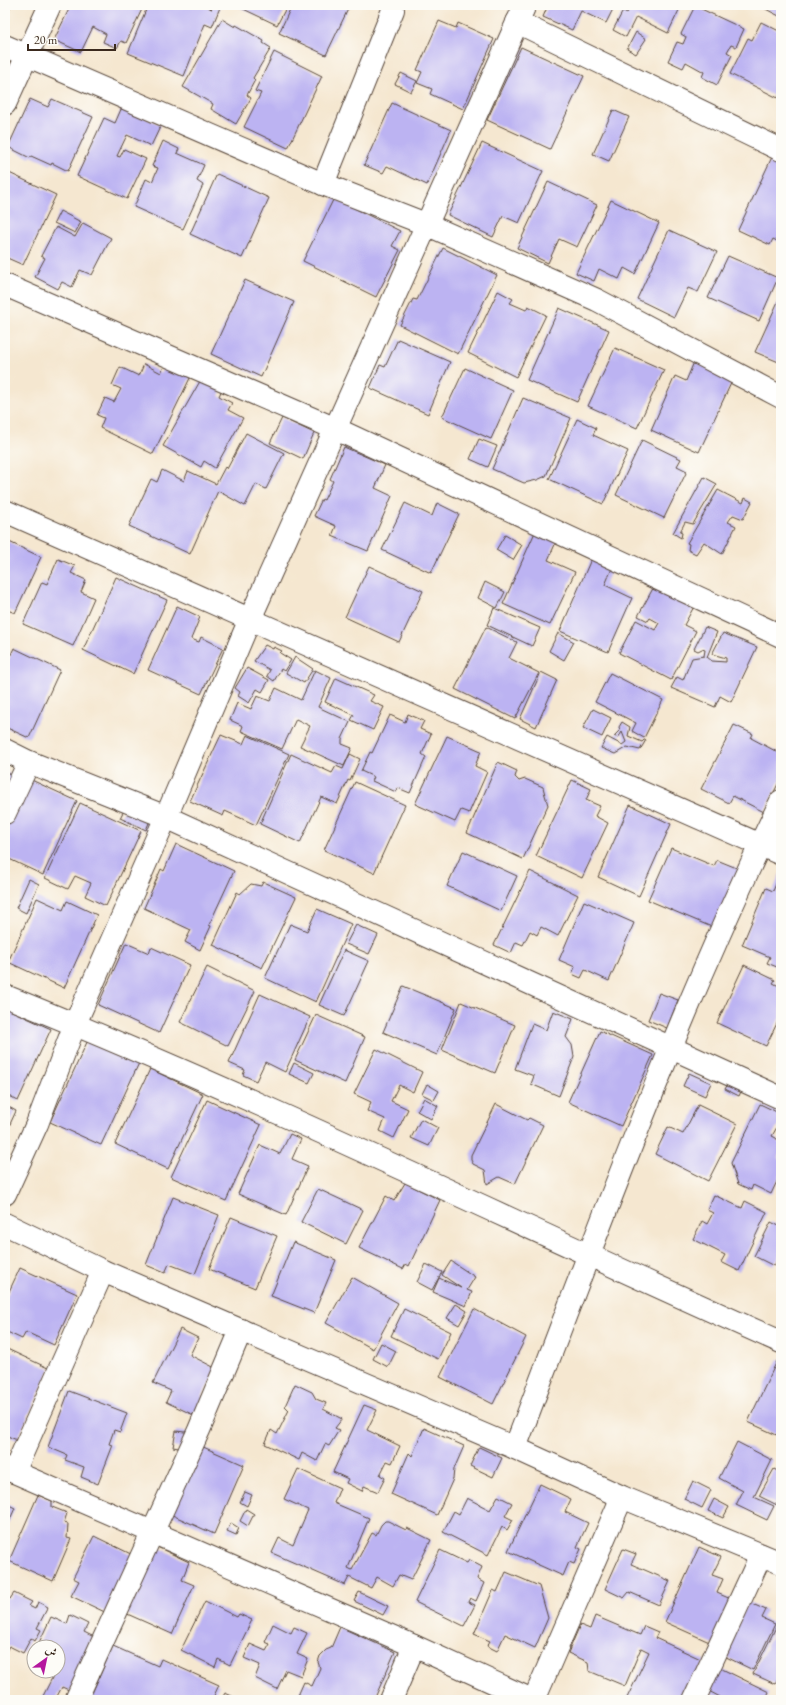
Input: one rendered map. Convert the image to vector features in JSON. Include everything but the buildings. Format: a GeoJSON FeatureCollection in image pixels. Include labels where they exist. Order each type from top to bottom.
{"type":"FeatureCollection","features":[{"type":"Feature","properties":{"kind":"street"},"geometry":{"type":"LineString","coordinates":[[5,104],[50,5]]}},
{"type":"Feature","properties":{"kind":"street"},"geometry":{"type":"LineString","coordinates":[[323,184],[393,10],[392,5]]}},
{"type":"Feature","properties":{"kind":"street"},"geometry":{"type":"LineString","coordinates":[[5,1194],[37,1124],[75,1024],[166,817],[250,619],[428,225],[521,13],[781,150]]}},
{"type":"Feature","properties":{"kind":"street"},"geometry":{"type":"LineString","coordinates":[[5,46],[323,184],[428,225],[597,300],[781,397]]}},
{"type":"Feature","properties":{"kind":"street"},"geometry":{"type":"LineString","coordinates":[[5,285],[336,429],[781,636]]}},
{"type":"Feature","properties":{"kind":"street"},"geometry":{"type":"LineString","coordinates":[[5,511],[781,854]]}},
{"type":"Feature","properties":{"kind":"street"},"geometry":{"type":"LineString","coordinates":[[5,750],[29,762],[166,817],[781,1098]]}},
{"type":"Feature","properties":{"kind":"street"},"geometry":{"type":"LineString","coordinates":[[5,813],[29,762]]}},
{"type":"Feature","properties":{"kind":"street"},"geometry":{"type":"LineString","coordinates":[[516,1448],[588,1255],[670,1048],[760,844],[781,801]]}},
{"type":"Feature","properties":{"kind":"street"},"geometry":{"type":"LineString","coordinates":[[5,996],[75,1024],[348,1145],[781,1342]]}},
{"type":"Feature","properties":{"kind":"street"},"geometry":{"type":"LineString","coordinates":[[5,1224],[103,1271],[516,1448],[622,1497],[781,1563]]}},
{"type":"Feature","properties":{"kind":"street"},"geometry":{"type":"LineString","coordinates":[[103,1271],[9,1470],[414,1646],[533,1700],[622,1497]]}},
{"type":"Feature","properties":{"kind":"street"},"geometry":{"type":"LineString","coordinates":[[76,1700],[199,1430],[241,1330]]}},
{"type":"Feature","properties":{"kind":"street"},"geometry":{"type":"LineString","coordinates":[[694,1700],[761,1555]]}},
{"type":"Feature","properties":{"kind":"street"},"geometry":{"type":"LineString","coordinates":[[390,1700],[414,1646]]}}]}
